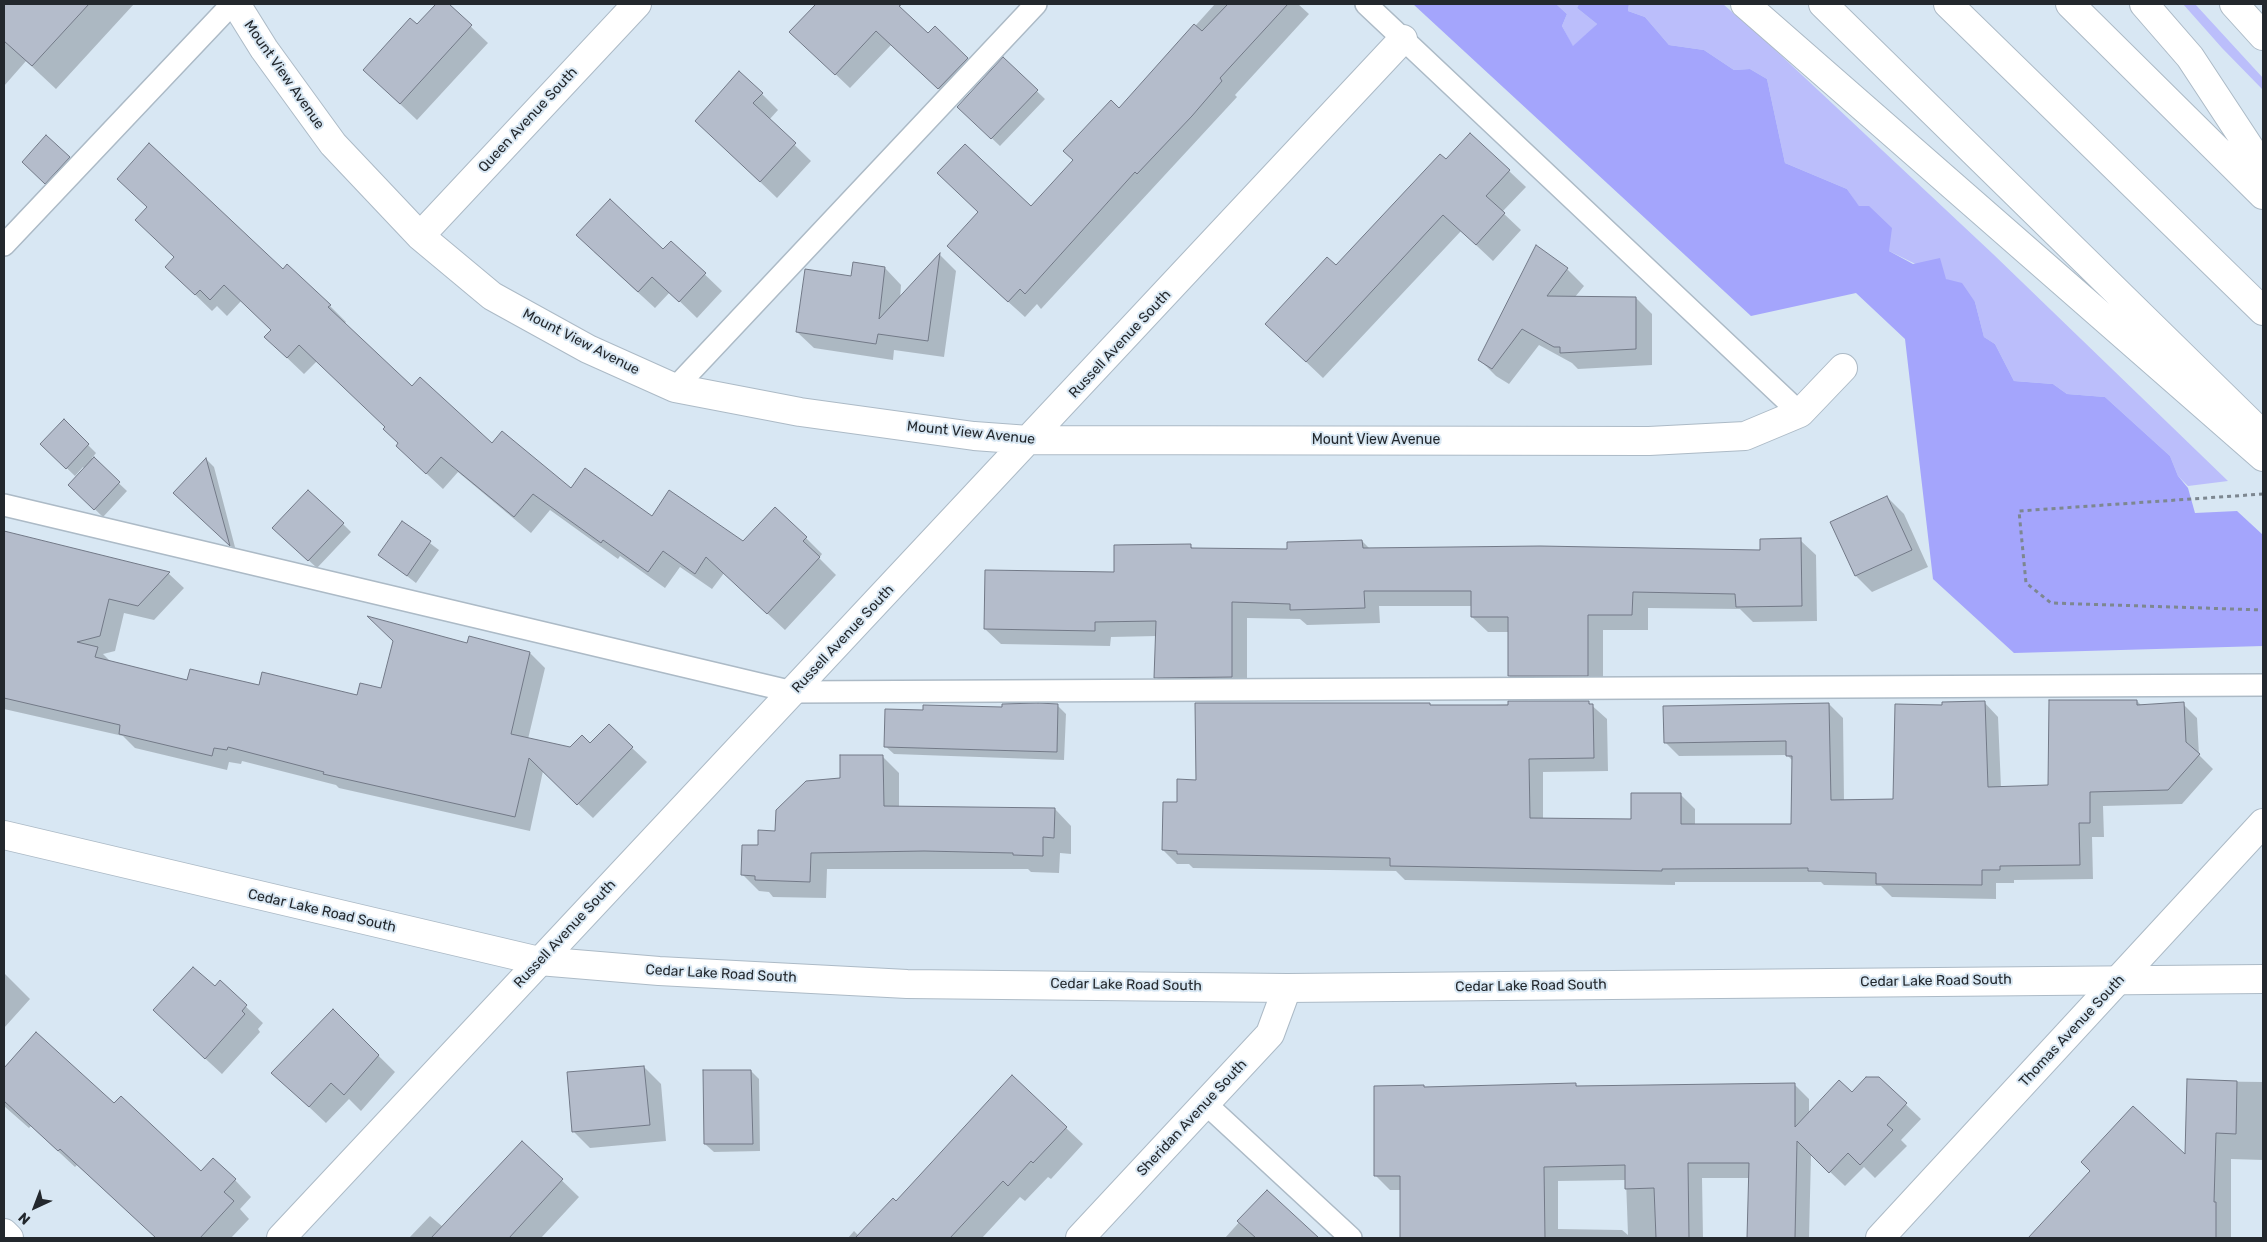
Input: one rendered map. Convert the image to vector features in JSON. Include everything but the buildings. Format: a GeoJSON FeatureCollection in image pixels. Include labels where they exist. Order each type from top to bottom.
{"type":"FeatureCollection","features":[{"type":"Feature","properties":{"kind":"main road","name":"Mount View Avenue"},"geometry":{"type":"LineString","coordinates":[[234,4],[333,144],[420,236],[492,296],[588,349],[676,388],[800,412],[974,436],[1029,440],[1649,441],[1745,436],[1800,412],[1843,368]]}},
{"type":"Feature","properties":{"kind":"main road","name":"Queen Avenue South"},"geometry":{"type":"LineString","coordinates":[[420,236],[637,4]]}},
{"type":"Feature","properties":{"kind":"main road"},"geometry":{"type":"LineString","coordinates":[[1745,4],[2263,458]]}},
{"type":"Feature","properties":{"kind":"main road"},"geometry":{"type":"LineString","coordinates":[[1823,4],[2263,435]]}},
{"type":"Feature","properties":{"kind":"main road"},"geometry":{"type":"LineString","coordinates":[[1948,4],[2263,312]]}},
{"type":"Feature","properties":{"kind":"main road"},"geometry":{"type":"LineString","coordinates":[[2070,4],[2263,195]]}},
{"type":"Feature","properties":{"kind":"main road"},"geometry":{"type":"LineString","coordinates":[[2144,4],[2190,57],[2263,168]]}},
{"type":"Feature","properties":{"kind":"main road"},"geometry":{"type":"LineString","coordinates":[[2234,4],[2263,36]]}},
{"type":"Feature","properties":{"kind":"main road","name":"Russell Avenue South"},"geometry":{"type":"LineString","coordinates":[[281,1238],[538,961],[793,692],[1403,40]]}},
{"type":"Feature","properties":{"kind":"main road","name":"Thomas Avenue South"},"geometry":{"type":"LineString","coordinates":[[1880,1238],[2263,823]]}},
{"type":"Feature","properties":{"kind":"main road","name":"Cedar Lake Road South"},"geometry":{"type":"LineString","coordinates":[[4,835],[538,961],[659,971],[907,984],[1287,988],[2263,979]]}},
{"type":"Feature","properties":{"kind":"main road","name":"Sheridan Avenue South"},"geometry":{"type":"LineString","coordinates":[[1080,1238],[1270,1034],[1287,988]]}},
{"type":"Feature","properties":{"kind":"main road"},"geometry":{"type":"LineString","coordinates":[[4,1233],[9,1238]]}},
{"type":"Feature","properties":{"kind":"lane"},"geometry":{"type":"LineString","coordinates":[[4,245],[234,4]]}},
{"type":"Feature","properties":{"kind":"lane"},"geometry":{"type":"LineString","coordinates":[[676,388],[1036,4]]}},
{"type":"Feature","properties":{"kind":"lane"},"geometry":{"type":"LineString","coordinates":[[1366,4],[1800,412]]}},
{"type":"Feature","properties":{"kind":"lane"},"geometry":{"type":"LineString","coordinates":[[4,505],[793,692],[2263,685]]}},
{"type":"Feature","properties":{"kind":"lane"},"geometry":{"type":"LineString","coordinates":[[1206,1104],[1351,1238]]}},
{"type":"Feature","properties":{"kind":"path"},"geometry":{"type":"LineString","coordinates":[[2263,494],[2019,511],[2026,583],[2051,603],[2263,610]]}},
{"type":"Feature","properties":{"kind":"shaded area"},"geometry":{"type":"Polygon","coordinates":[[[1413,4],[1556,4],[1567,14],[1562,26],[1573,46],[1597,24],[1577,8],[1579,4],[1629,4],[1628,11],[1645,17],[1669,45],[1704,50],[1734,70],[1750,69],[1767,79],[1785,163],[1847,189],[1859,206],[1869,206],[1892,228],[1889,251],[1913,264],[1940,258],[1946,279],[1962,283],[1975,302],[1984,337],[1995,344],[2014,381],[2053,384],[2067,394],[2105,397],[2170,456],[2178,476],[2188,488],[2195,513],[2237,511],[2263,535],[2263,646],[2014,653],[1933,579],[1905,339],[1856,293],[1751,316],[1413,4]]]}},
{"type":"Feature","properties":{"kind":"shaded area"},"geometry":{"type":"Polygon","coordinates":[[[1556,4],[1579,4],[1577,8],[1597,24],[1573,47],[1562,26],[1567,14],[1556,4]]]}},
{"type":"Feature","properties":{"kind":"shaded area"},"geometry":{"type":"Polygon","coordinates":[[[1629,4],[1723,4],[1771,46],[1993,254],[2228,481],[2188,486],[2178,476],[2170,456],[2105,397],[2067,394],[2053,384],[2014,381],[1995,344],[1984,337],[1975,302],[1946,279],[1889,251],[1847,189],[1785,163],[1767,79],[1750,69],[1734,70],[1704,50],[1669,45],[1645,17],[1628,11],[1629,4]]]}},
{"type":"Feature","properties":{"kind":"shaded area"},"geometry":{"type":"Polygon","coordinates":[[[2183,4],[2195,4],[2263,78],[2263,90],[2222,48],[2183,4]]]}}]}
